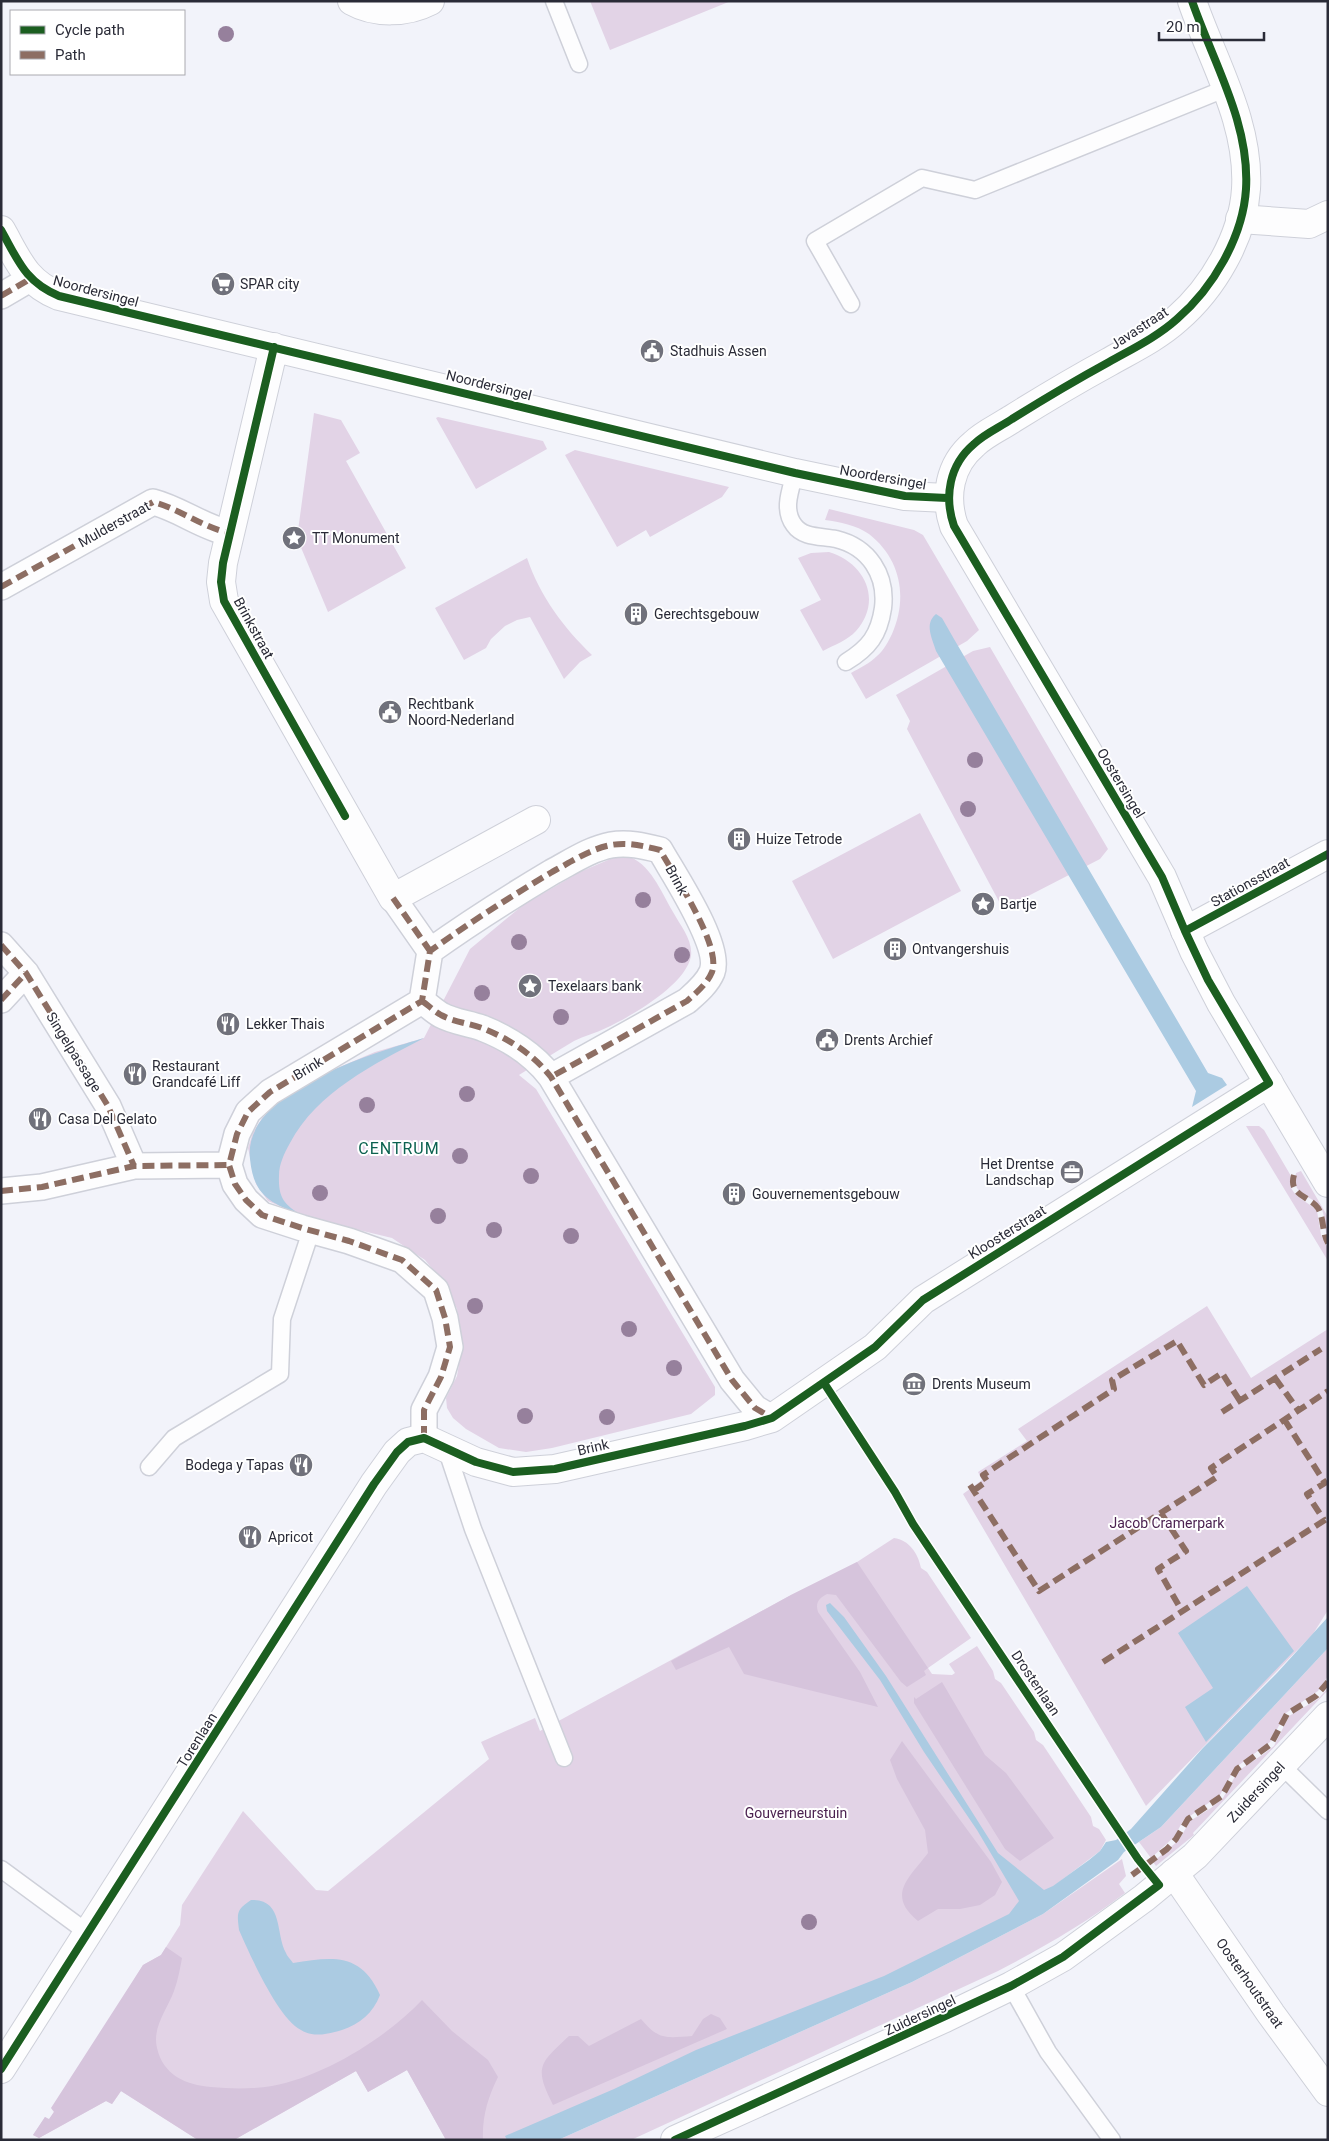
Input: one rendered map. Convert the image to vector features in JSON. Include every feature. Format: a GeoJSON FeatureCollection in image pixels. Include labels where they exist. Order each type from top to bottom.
{"type":"FeatureCollection","features":[{"type":"Feature","properties":{"kind":"street"},"geometry":{"type":"LineString","coordinates":[[352,1],[358,5],[389,11],[420,7],[430,1]]}},
{"type":"Feature","properties":{"kind":"street","name":"Javastraat"},"geometry":{"type":"LineString","coordinates":[[948,498],[950,480],[973,444],[1052,394],[1144,342],[1176,320],[1197,299],[1229,250],[1240,219],[1246,190],[1245,161],[1238,124],[1227,88],[1192,1]]}},
{"type":"Feature","properties":{"kind":"street"},"geometry":{"type":"LineString","coordinates":[[1240,219],[1309,224],[1328,215]]}},
{"type":"Feature","properties":{"kind":"street"},"geometry":{"type":"LineString","coordinates":[[1,230],[30,279],[1,296]]}},
{"type":"Feature","properties":{"kind":"street","name":"Noordersingel"},"geometry":{"type":"LineString","coordinates":[[30,279],[42,289],[59,296],[795,473],[906,496],[948,498]]}},
{"type":"Feature","properties":{"kind":"street","name":"Brinkstraat"},"geometry":{"type":"LineString","coordinates":[[274,347],[222,563],[221,582],[224,601],[393,898]]}},
{"type":"Feature","properties":{"kind":"street","name":"Oostersingel"},"geometry":{"type":"LineString","coordinates":[[948,498],[949,513],[954,526],[1162,877],[1185,931],[1221,1003],[1328,1183]]}},
{"type":"Feature","properties":{"kind":"street","name":"Mulderstraat"},"geometry":{"type":"LineString","coordinates":[[1,587],[153,502],[172,507],[212,529],[229,533]]}},
{"type":"Feature","properties":{"kind":"street"},"geometry":{"type":"LineString","coordinates":[[536,820],[393,898],[430,951],[422,1001],[441,1014],[466,1025],[481,1028],[512,1043],[541,1064],[551,1077],[732,1380],[755,1408],[772,1418]]}},
{"type":"Feature","properties":{"kind":"street","name":"Brink"},"geometry":{"type":"LineString","coordinates":[[430,951],[502,902],[590,852],[612,845],[637,844],[660,850],[708,936],[714,959],[712,972],[705,984],[687,1002],[551,1077]]}},
{"type":"Feature","properties":{"kind":"street","name":"Stationsstraat"},"geometry":{"type":"LineString","coordinates":[[1185,931],[1328,854]]}},
{"type":"Feature","properties":{"kind":"street","name":"Singelpassage"},"geometry":{"type":"LineString","coordinates":[[1,945],[26,973],[108,1106],[134,1166]]}},
{"type":"Feature","properties":{"kind":"street"},"geometry":{"type":"LineString","coordinates":[[1,1000],[26,973]]}},
{"type":"Feature","properties":{"kind":"street","name":"Brink"},"geometry":{"type":"LineString","coordinates":[[229,1165],[237,1134],[248,1112],[270,1092],[422,1001]]}},
{"type":"Feature","properties":{"kind":"street","name":"Kloosterstraat"},"geometry":{"type":"LineString","coordinates":[[772,1418],[875,1348],[923,1300],[1269,1083]]}},
{"type":"Feature","properties":{"kind":"street"},"geometry":{"type":"LineString","coordinates":[[1,1191],[42,1187],[134,1166],[229,1165],[234,1184],[246,1200],[262,1215],[350,1241],[402,1260],[436,1290],[445,1318],[450,1347],[440,1377],[424,1410],[435,1443]]}},
{"type":"Feature","properties":{"kind":"street","name":"Brink"},"geometry":{"type":"LineString","coordinates":[[435,1443],[476,1462],[513,1472],[555,1469],[772,1418]]}},
{"type":"Feature","properties":{"kind":"street","name":"Torenlaan"},"geometry":{"type":"LineString","coordinates":[[1,2069],[396,1452],[408,1442],[435,1443]]}},
{"type":"Feature","properties":{"kind":"street","name":"Zuidersingel"},"geometry":{"type":"LineString","coordinates":[[675,2140],[1011,1986],[1070,1952],[1174,1873],[1208,1843],[1328,1716]]}},
{"type":"Feature","properties":{"kind":"street","name":"Oosterhoutstraat"},"geometry":{"type":"LineString","coordinates":[[1174,1873],[1271,2014],[1328,2092]]}},
{"type":"Feature","properties":{"kind":"lane"},"geometry":{"type":"LineString","coordinates":[[554,1],[578,64]]}},
{"type":"Feature","properties":{"kind":"lane"},"geometry":{"type":"LineString","coordinates":[[851,304],[815,241],[922,178],[975,190],[1227,88]]}},
{"type":"Feature","properties":{"kind":"lane"},"geometry":{"type":"LineString","coordinates":[[795,473],[788,503],[789,514],[794,525],[803,534],[838,540],[852,545],[865,554],[874,564],[881,577],[884,591],[878,630],[868,647],[846,662]]}},
{"type":"Feature","properties":{"kind":"lane"},"geometry":{"type":"LineString","coordinates":[[149,1467],[174,1438],[280,1374],[282,1318],[311,1231]]}},
{"type":"Feature","properties":{"kind":"lane"},"geometry":{"type":"LineString","coordinates":[[435,1443],[477,1538],[564,1758]]}},
{"type":"Feature","properties":{"kind":"lane"},"geometry":{"type":"LineString","coordinates":[[1281,1765],[1328,1812]]}},
{"type":"Feature","properties":{"kind":"lane"},"geometry":{"type":"LineString","coordinates":[[1,1870],[88,1933]]}},
{"type":"Feature","properties":{"kind":"lane"},"geometry":{"type":"LineString","coordinates":[[1011,1986],[1048,2052],[1112,2140]]}},
{"type":"Feature","properties":{"kind":"green space"},"geometry":{"type":"Polygon","coordinates":[[[590,1],[731,1],[610,50],[590,1]]]}},
{"type":"Feature","properties":{"kind":"green space"},"geometry":{"type":"Polygon","coordinates":[[[314,413],[341,420],[360,453],[346,461],[406,568],[328,612],[297,538],[314,413]]]}},
{"type":"Feature","properties":{"kind":"green space"},"geometry":{"type":"Polygon","coordinates":[[[436,418],[543,441],[547,449],[476,489],[436,418]]]}},
{"type":"Feature","properties":{"kind":"green space"},"geometry":{"type":"Polygon","coordinates":[[[575,450],[729,487],[722,497],[650,537],[646,530],[617,547],[565,455],[575,450]]]}},
{"type":"Feature","properties":{"kind":"green space"},"geometry":{"type":"Polygon","coordinates":[[[829,509],[914,530],[923,535],[979,630],[967,641],[866,699],[851,673],[874,659],[884,649],[897,620],[900,607],[898,580],[895,567],[880,544],[859,528],[825,520],[829,509]]]}},
{"type":"Feature","properties":{"kind":"green space"},"geometry":{"type":"Polygon","coordinates":[[[829,552],[842,557],[852,565],[866,584],[869,595],[864,619],[856,631],[845,640],[823,651],[800,610],[821,600],[798,558],[811,553],[829,552]]]}},
{"type":"Feature","properties":{"kind":"green space"},"geometry":{"type":"Polygon","coordinates":[[[527,558],[546,598],[562,622],[592,655],[580,662],[564,679],[530,617],[517,620],[505,626],[491,639],[486,648],[464,660],[435,608],[527,558]]]}},
{"type":"Feature","properties":{"kind":"green space"},"geometry":{"type":"Polygon","coordinates":[[[990,647],[1108,849],[1100,859],[1003,909],[907,729],[910,721],[896,695],[973,651],[990,647]]]}},
{"type":"Feature","properties":{"kind":"green space"},"geometry":{"type":"Polygon","coordinates":[[[920,813],[961,891],[833,959],[792,881],[920,813]]]}},
{"type":"Feature","properties":{"kind":"green space"},"geometry":{"type":"Polygon","coordinates":[[[626,855],[635,859],[648,871],[685,933],[691,950],[687,967],[668,989],[642,1008],[606,1028],[574,1041],[519,1075],[536,1089],[715,1387],[715,1395],[691,1414],[552,1448],[526,1452],[499,1448],[466,1429],[453,1418],[447,1408],[446,1398],[457,1376],[461,1352],[457,1309],[445,1284],[425,1260],[392,1238],[305,1217],[268,1201],[256,1184],[248,1148],[253,1132],[263,1117],[330,1071],[375,1052],[424,1038],[470,949],[523,905],[580,872],[615,857],[626,855]]]}},
{"type":"Feature","properties":{"kind":"green space"},"geometry":{"type":"Polygon","coordinates":[[[1246,1126],[1259,1126],[1264,1130],[1291,1176],[1290,1183],[1294,1193],[1317,1211],[1321,1235],[1328,1248],[1328,1261],[1246,1126]]]}},
{"type":"Feature","properties":{"kind":"green space"},"geometry":{"type":"Polygon","coordinates":[[[1301,1171],[1328,1217],[1328,1238],[1324,1217],[1319,1205],[1304,1195],[1297,1187],[1295,1181],[1296,1173],[1301,1171]]]}},
{"type":"Feature","properties":{"kind":"green space","name":"Jacob Cramerpark"},"geometry":{"type":"Polygon","coordinates":[[[1207,1306],[1251,1378],[1328,1329],[1328,1610],[1313,1634],[1146,1806],[963,1494],[982,1480],[978,1472],[1027,1441],[1018,1429],[1207,1306]]]}},
{"type":"Feature","properties":{"kind":"green space","name":"Gouverneurstuin"},"geometry":{"type":"Polygon","coordinates":[[[894,1538],[904,1541],[912,1548],[918,1557],[921,1568],[927,1572],[971,1638],[928,1668],[932,1674],[952,1675],[955,1673],[949,1664],[977,1646],[993,1671],[995,1679],[1001,1683],[1034,1732],[1036,1740],[1043,1745],[1091,1817],[1093,1826],[1099,1829],[1106,1840],[1100,1851],[1005,1923],[529,2140],[446,2140],[407,2070],[368,2092],[356,2071],[234,2140],[198,2140],[121,2091],[112,2104],[106,2101],[39,2138],[33,2135],[45,2117],[49,2120],[143,1965],[161,1955],[180,1925],[182,1905],[243,1811],[316,1890],[328,1891],[489,1759],[481,1742],[535,1718],[540,1731],[791,1595],[857,1562],[894,1538]]]}},
{"type":"Feature","properties":{"kind":"green space"},"geometry":{"type":"Polygon","coordinates":[[[1328,1648],[1328,1676],[1318,1691],[1286,1713],[1270,1742],[1235,1768],[1220,1795],[1183,1821],[1174,1837],[1151,1858],[1139,1842],[1161,1827],[1328,1648]]]}},
{"type":"Feature","properties":{"kind":"green space"},"geometry":{"type":"Polygon","coordinates":[[[1328,1688],[1328,1690],[1193,1833],[1194,1835],[1156,1866],[1153,1862],[1179,1840],[1190,1821],[1223,1798],[1238,1771],[1274,1746],[1289,1716],[1318,1699],[1328,1688]]]}},
{"type":"Feature","properties":{"kind":"green space"},"geometry":{"type":"Polygon","coordinates":[[[1122,1859],[1126,1876],[1119,1884],[1125,1893],[1063,1935],[998,1971],[631,2140],[558,2140],[912,1982],[1043,1914],[1122,1859]]]}},
{"type":"Feature","properties":{"kind":"shaded area"},"geometry":{"type":"Polygon","coordinates":[[[857,1562],[928,1668],[924,1671],[926,1675],[907,1687],[901,1682],[836,1595],[827,1594],[822,1597],[817,1603],[818,1612],[860,1672],[878,1707],[744,1674],[729,1647],[676,1670],[671,1661],[791,1595],[857,1562]]]}},
{"type":"Feature","properties":{"kind":"shaded area"},"geometry":{"type":"Polygon","coordinates":[[[942,1682],[985,1755],[1006,1773],[1054,1838],[1020,1861],[1005,1849],[914,1703],[914,1697],[916,1699],[942,1682]]]}},
{"type":"Feature","properties":{"kind":"shaded area"},"geometry":{"type":"Polygon","coordinates":[[[902,1741],[991,1862],[1002,1882],[995,1895],[980,1905],[960,1909],[938,1909],[918,1921],[908,1912],[903,1903],[902,1895],[908,1879],[928,1853],[925,1830],[897,1779],[890,1760],[902,1741]]]}},
{"type":"Feature","properties":{"kind":"shaded area"},"geometry":{"type":"Polygon","coordinates":[[[166,1947],[182,1958],[175,1987],[158,2026],[156,2040],[164,2065],[177,2077],[202,2086],[227,2088],[264,2087],[292,2081],[313,2074],[353,2054],[391,2028],[422,2000],[452,2031],[488,2060],[498,2077],[486,2107],[483,2140],[446,2140],[407,2070],[368,2092],[356,2071],[234,2140],[198,2140],[121,2091],[112,2104],[106,2101],[39,2138],[33,2135],[45,2117],[49,2119],[54,2112],[51,2108],[143,1965],[161,1955],[166,1947]]]}},
{"type":"Feature","properties":{"kind":"shaded area"},"geometry":{"type":"Polygon","coordinates":[[[711,2014],[720,2018],[727,2029],[553,2105],[543,2082],[543,2067],[551,2053],[569,2036],[578,2036],[589,2046],[641,2019],[653,2031],[663,2036],[692,2036],[703,2019],[711,2014]]]}},
{"type":"Feature","properties":{"kind":"water"},"geometry":{"type":"Polygon","coordinates":[[[936,614],[942,618],[1208,1073],[1222,1078],[1227,1085],[1192,1107],[1196,1091],[936,651],[931,636],[930,622],[936,614]]]}},
{"type":"Feature","properties":{"kind":"water"},"geometry":{"type":"Polygon","coordinates":[[[424,1038],[348,1081],[331,1094],[301,1125],[282,1159],[279,1184],[284,1201],[288,1206],[305,1217],[283,1208],[267,1198],[256,1183],[250,1159],[253,1135],[267,1114],[288,1095],[315,1079],[345,1065],[424,1038]]]}},
{"type":"Feature","properties":{"kind":"water"},"geometry":{"type":"Polygon","coordinates":[[[1247,1586],[1294,1651],[1206,1742],[1185,1707],[1213,1688],[1178,1633],[1247,1586]]]}},
{"type":"Feature","properties":{"kind":"water"},"geometry":{"type":"Polygon","coordinates":[[[830,1603],[844,1617],[886,1676],[998,1853],[1044,1890],[1053,1886],[1089,1860],[1100,1851],[1106,1842],[1116,1840],[1131,1829],[1202,1749],[1277,1673],[1328,1617],[1328,1648],[1161,1827],[1124,1852],[1118,1860],[1043,1914],[912,1982],[558,2140],[507,2140],[505,2136],[614,2089],[696,2050],[884,1976],[1009,1914],[1019,1901],[977,1830],[924,1752],[880,1680],[827,1611],[826,1605],[830,1603]]]}},
{"type":"Feature","properties":{"kind":"water"},"geometry":{"type":"Polygon","coordinates":[[[251,1900],[262,1901],[274,1911],[283,1945],[293,1963],[333,1959],[354,1964],[364,1971],[380,1995],[370,2012],[349,2028],[321,2035],[301,2030],[292,2023],[274,2000],[239,1930],[240,1909],[251,1900]]]}},
{"type":"Feature","properties":{"kind":"marked path"},"geometry":{"type":"LineString","coordinates":[[1,296],[30,279]]}},
{"type":"Feature","properties":{"kind":"marked path"},"geometry":{"type":"LineString","coordinates":[[1,587],[153,502],[210,527],[229,533]]}},
{"type":"Feature","properties":{"kind":"marked path"},"geometry":{"type":"LineString","coordinates":[[424,1438],[424,1410],[441,1377],[450,1347],[445,1318],[436,1290],[402,1260],[349,1241],[262,1215],[246,1200],[235,1184],[229,1165],[237,1134],[248,1112],[270,1092],[422,1001],[430,951],[460,930],[581,856],[611,845],[624,844],[660,850],[704,929],[713,960],[712,972],[698,991],[687,1001],[551,1077]]}},
{"type":"Feature","properties":{"kind":"marked path"},"geometry":{"type":"LineString","coordinates":[[393,898],[430,951]]}},
{"type":"Feature","properties":{"kind":"marked path"},"geometry":{"type":"LineString","coordinates":[[1,945],[26,973],[108,1106],[134,1166]]}},
{"type":"Feature","properties":{"kind":"marked path"},"geometry":{"type":"LineString","coordinates":[[1,1000],[26,973]]}},
{"type":"Feature","properties":{"kind":"marked path"},"geometry":{"type":"LineString","coordinates":[[422,1001],[446,1017],[482,1028],[511,1042],[529,1054],[551,1077],[732,1380],[755,1408],[772,1418]]}},
{"type":"Feature","properties":{"kind":"marked path"},"geometry":{"type":"LineString","coordinates":[[1,1191],[42,1187],[134,1166],[229,1165]]}},
{"type":"Feature","properties":{"kind":"marked path"},"geometry":{"type":"LineString","coordinates":[[1294,1175],[1294,1187],[1318,1208],[1328,1243]]}},
{"type":"Feature","properties":{"kind":"marked path"},"geometry":{"type":"LineString","coordinates":[[973,1491],[987,1481],[983,1475],[1114,1389],[1112,1380],[1177,1341],[1204,1385],[1222,1373],[1240,1401]]}},
{"type":"Feature","properties":{"kind":"marked path"},"geometry":{"type":"LineString","coordinates":[[1222,1412],[1321,1349]]}},
{"type":"Feature","properties":{"kind":"marked path"},"geometry":{"type":"LineString","coordinates":[[1275,1378],[1298,1410]]}},
{"type":"Feature","properties":{"kind":"marked path"},"geometry":{"type":"LineString","coordinates":[[970,1485],[1039,1591],[1217,1477],[1211,1468],[1328,1391]]}},
{"type":"Feature","properties":{"kind":"marked path"},"geometry":{"type":"LineString","coordinates":[[1284,1419],[1325,1483],[1307,1494],[1324,1520]]}},
{"type":"Feature","properties":{"kind":"marked path"},"geometry":{"type":"LineString","coordinates":[[1161,1513],[1186,1551],[1158,1569],[1183,1613]]}},
{"type":"Feature","properties":{"kind":"marked path"},"geometry":{"type":"LineString","coordinates":[[1103,1662],[1328,1518]]}},
{"type":"Feature","properties":{"kind":"marked path"},"geometry":{"type":"LineString","coordinates":[[1132,1875],[1167,1849],[1176,1839],[1188,1819],[1222,1796],[1237,1769],[1271,1744],[1287,1714],[1316,1696],[1328,1682]]}},
{"type":"Feature","properties":{"kind":"cycle path"},"geometry":{"type":"LineString","coordinates":[[1,2069],[374,1484],[397,1452],[408,1442],[424,1438],[476,1462],[513,1472],[555,1469],[745,1426],[772,1418],[875,1347],[923,1300],[1269,1083],[1208,980],[1162,877],[954,526],[949,504],[949,493],[954,472],[966,452],[978,440],[1161,331],[1177,319],[1203,292],[1224,260],[1239,225],[1244,207],[1246,164],[1236,117],[1192,1]]}},
{"type":"Feature","properties":{"kind":"cycle path"},"geometry":{"type":"LineString","coordinates":[[1,230],[30,277],[47,290],[59,296],[795,473],[905,496],[947,498]]}},
{"type":"Feature","properties":{"kind":"cycle path"},"geometry":{"type":"LineString","coordinates":[[274,347],[223,563],[221,582],[224,601],[345,816]]}},
{"type":"Feature","properties":{"kind":"cycle path"},"geometry":{"type":"LineString","coordinates":[[1185,931],[1328,854]]}},
{"type":"Feature","properties":{"kind":"cycle path","name":"Drostenlaan"},"geometry":{"type":"LineString","coordinates":[[675,2140],[1011,1986],[1063,1957],[1159,1885],[1138,1859],[913,1524],[895,1492],[824,1383]]}},
{"type":"Feature","properties":{"kind":"place","name":"SPAR city"},"geometry":{"type":"Point","coordinates":[223,284]}},
{"type":"Feature","properties":{"kind":"place","name":"Stadhuis Assen"},"geometry":{"type":"Point","coordinates":[652,351]}},
{"type":"Feature","properties":{"kind":"place","name":"TT Monument"},"geometry":{"type":"Point","coordinates":[294,538]}},
{"type":"Feature","properties":{"kind":"place","name":"Gerechtsgebouw"},"geometry":{"type":"Point","coordinates":[636,614]}},
{"type":"Feature","properties":{"kind":"place","name":"Rechtbank Noord-Nederland"},"geometry":{"type":"Point","coordinates":[390,712]}},
{"type":"Feature","properties":{"kind":"place","name":"Huize Tetrode"},"geometry":{"type":"Point","coordinates":[739,839]}},
{"type":"Feature","properties":{"kind":"place","name":"Bartje"},"geometry":{"type":"Point","coordinates":[983,904]}},
{"type":"Feature","properties":{"kind":"place","name":"Ontvangershuis"},"geometry":{"type":"Point","coordinates":[895,949]}},
{"type":"Feature","properties":{"kind":"place","name":"Texelaars bank"},"geometry":{"type":"Point","coordinates":[530,986]}},
{"type":"Feature","properties":{"kind":"place","name":"Lekker Thais"},"geometry":{"type":"Point","coordinates":[228,1024]}},
{"type":"Feature","properties":{"kind":"place","name":"Drents Archief"},"geometry":{"type":"Point","coordinates":[827,1040]}},
{"type":"Feature","properties":{"kind":"place","name":"Restaurant Grandcafé Liff"},"geometry":{"type":"Point","coordinates":[135,1074]}},
{"type":"Feature","properties":{"kind":"place","name":"Casa Del Gelato"},"geometry":{"type":"Point","coordinates":[40,1119]}},
{"type":"Feature","properties":{"kind":"place","name":"Het Drentse Landschap"},"geometry":{"type":"Point","coordinates":[1072,1172]}},
{"type":"Feature","properties":{"kind":"place","name":"Gouvernementsgebouw"},"geometry":{"type":"Point","coordinates":[734,1194]}},
{"type":"Feature","properties":{"kind":"place","name":"Drents Museum"},"geometry":{"type":"Point","coordinates":[914,1384]}},
{"type":"Feature","properties":{"kind":"place","name":"Bodega y Tapas"},"geometry":{"type":"Point","coordinates":[301,1465]}},
{"type":"Feature","properties":{"kind":"place","name":"Apricot"},"geometry":{"type":"Point","coordinates":[250,1537]}},
{"type":"Feature","properties":{"kind":"district","name":"CENTRUM"},"geometry":{"type":"Point","coordinates":[399,1148]}}]}
